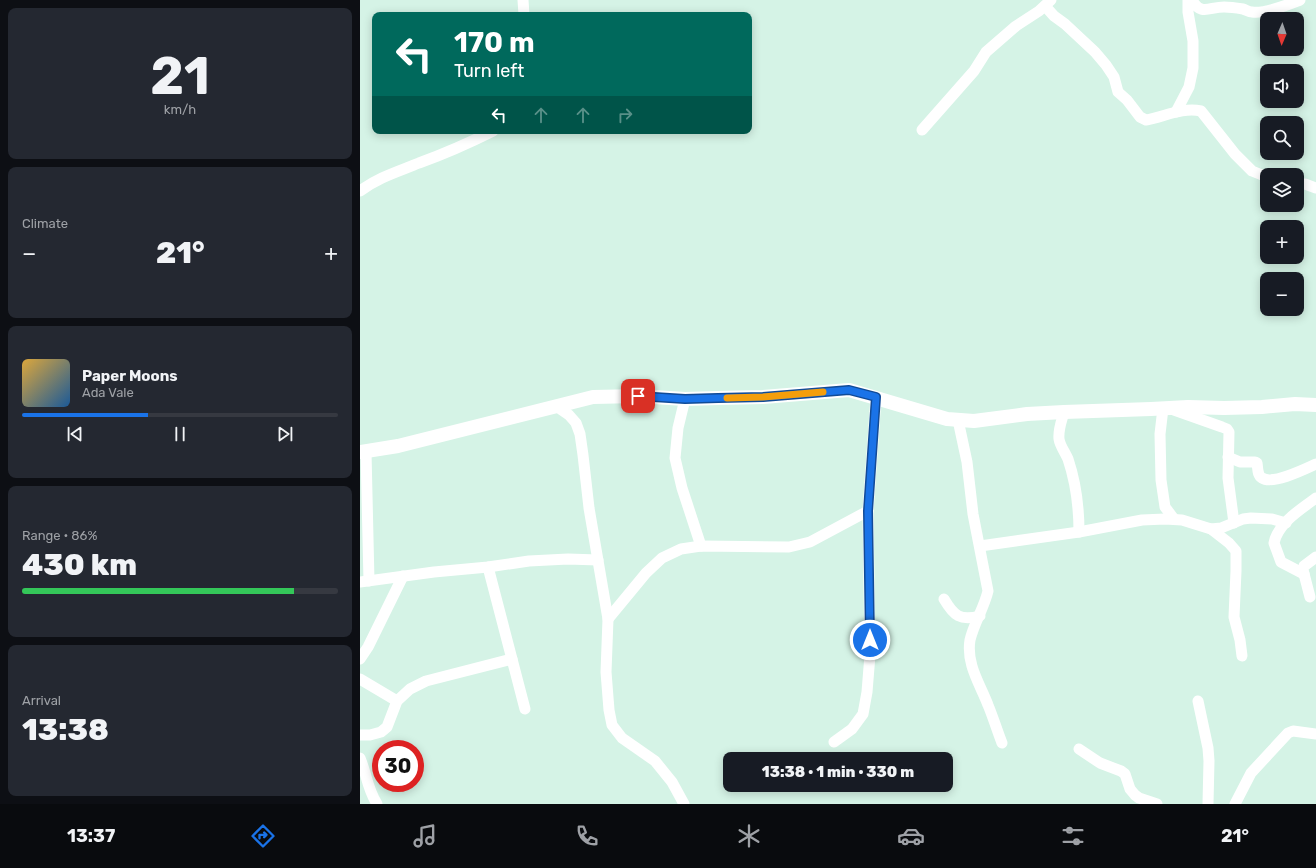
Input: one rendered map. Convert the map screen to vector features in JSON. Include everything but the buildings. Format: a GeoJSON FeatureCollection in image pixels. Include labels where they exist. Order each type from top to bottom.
{"type":"FeatureCollection","features":[{"type":"Feature","properties":{"kind":"street"},"geometry":{"type":"LineString","coordinates":[[523,0],[524,12]]}},
{"type":"Feature","properties":{"kind":"street"},"geometry":{"type":"LineString","coordinates":[[1176,112],[1189,88],[1193,68],[1193,40],[1188,12],[1188,0]]}},
{"type":"Feature","properties":{"kind":"street"},"geometry":{"type":"LineString","coordinates":[[1192,0],[1195,6],[1204,10],[1230,8],[1254,12],[1277,8],[1300,0]]}},
{"type":"Feature","properties":{"kind":"street"},"geometry":{"type":"LineString","coordinates":[[922,130],[961,86],[986,52],[1016,26],[1048,3],[1054,16],[1065,24],[1106,65],[1114,76],[1118,92],[1127,100],[1140,117],[1146,120],[1176,112],[1195,110],[1201,111],[1235,154],[1252,171],[1260,174]]}},
{"type":"Feature","properties":{"kind":"street"},"geometry":{"type":"LineString","coordinates":[[360,191],[374,181],[390,173],[441,155],[486,134]]}},
{"type":"Feature","properties":{"kind":"street"},"geometry":{"type":"LineString","coordinates":[[1304,184],[1316,188]]}},
{"type":"Feature","properties":{"kind":"street"},"geometry":{"type":"LineString","coordinates":[[598,560],[568,559],[529,561],[364,581],[363,452],[398,446],[593,397],[638,396],[685,399],[763,397],[849,390],[947,419],[974,421],[1027,414],[1064,412],[1188,407],[1262,407],[1295,404],[1316,405]]}},
{"type":"Feature","properties":{"kind":"street"},"geometry":{"type":"LineString","coordinates":[[834,742],[852,729],[863,714],[867,692],[870,655],[868,511],[876,397]]}},
{"type":"Feature","properties":{"kind":"street"},"geometry":{"type":"LineString","coordinates":[[685,399],[678,428],[675,458],[682,488],[701,546]]}},
{"type":"Feature","properties":{"kind":"street"},"geometry":{"type":"LineString","coordinates":[[556,406],[569,415],[576,423],[580,434],[589,508],[608,619],[606,672],[609,710],[612,725],[622,738],[655,761],[672,782],[684,804]]}},
{"type":"Feature","properties":{"kind":"street"},"geometry":{"type":"LineString","coordinates":[[1166,408],[1207,421],[1227,429],[1229,432],[1228,478],[1234,523]]}},
{"type":"Feature","properties":{"kind":"street"},"geometry":{"type":"LineString","coordinates":[[1166,408],[1160,434],[1161,480],[1165,507],[1174,519]]}},
{"type":"Feature","properties":{"kind":"street"},"geometry":{"type":"LineString","coordinates":[[1064,412],[1060,426],[1059,438],[1067,457],[1078,499],[1079,532]]}},
{"type":"Feature","properties":{"kind":"street"},"geometry":{"type":"LineString","coordinates":[[958,420],[967,462],[974,514],[988,591],[986,601],[970,640],[970,660],[1002,743]]}},
{"type":"Feature","properties":{"kind":"street"},"geometry":{"type":"LineString","coordinates":[[1228,457],[1240,462],[1250,461],[1257,463],[1258,473],[1262,478],[1266,479],[1279,479],[1316,464]]}},
{"type":"Feature","properties":{"kind":"street"},"geometry":{"type":"LineString","coordinates":[[1304,574],[1281,562],[1275,548],[1275,539],[1286,523],[1316,498]]}},
{"type":"Feature","properties":{"kind":"street"},"geometry":{"type":"LineString","coordinates":[[608,619],[646,574],[662,558],[681,549],[701,546],[789,547],[810,542],[868,511]]}},
{"type":"Feature","properties":{"kind":"street"},"geometry":{"type":"LineString","coordinates":[[1211,529],[1221,528],[1243,519],[1251,518],[1272,519],[1286,523]]}},
{"type":"Feature","properties":{"kind":"street"},"geometry":{"type":"LineString","coordinates":[[980,546],[1079,532],[1142,520],[1182,520],[1211,529],[1229,543],[1236,552],[1234,617],[1240,640],[1242,656]]}},
{"type":"Feature","properties":{"kind":"street"},"geometry":{"type":"LineString","coordinates":[[1310,597],[1303,570],[1304,566],[1316,557]]}},
{"type":"Feature","properties":{"kind":"street"},"geometry":{"type":"LineString","coordinates":[[488,567],[525,709]]}},
{"type":"Feature","properties":{"kind":"street"},"geometry":{"type":"LineString","coordinates":[[360,659],[368,647],[403,576]]}},
{"type":"Feature","properties":{"kind":"street"},"geometry":{"type":"LineString","coordinates":[[944,599],[958,616],[969,618],[980,616]]}},
{"type":"Feature","properties":{"kind":"street"},"geometry":{"type":"LineString","coordinates":[[360,735],[370,735],[381,732],[387,727],[397,701],[410,689],[426,681],[512,659]]}},
{"type":"Feature","properties":{"kind":"street"},"geometry":{"type":"LineString","coordinates":[[360,679],[397,701]]}},
{"type":"Feature","properties":{"kind":"street"},"geometry":{"type":"LineString","coordinates":[[1198,701],[1208,748],[1208,804]]}},
{"type":"Feature","properties":{"kind":"street"},"geometry":{"type":"LineString","coordinates":[[1235,804],[1251,773],[1288,733],[1293,731],[1316,734]]}},
{"type":"Feature","properties":{"kind":"street"},"geometry":{"type":"LineString","coordinates":[[1079,749],[1100,763],[1121,771],[1124,774],[1130,789],[1135,795],[1139,798],[1157,804]]}},
{"type":"Feature","properties":{"kind":"street"},"geometry":{"type":"LineString","coordinates":[[360,758],[367,779],[369,792],[376,804]]}},
{"type":"Feature","properties":{"kind":"slow traffic"},"geometry":{"type":"LineString","coordinates":[[727,398],[763,397],[823,392]]}},
{"type":"Feature","properties":{"kind":"route"},"geometry":{"type":"LineString","coordinates":[[638,396],[685,399],[763,397],[849,390],[876,397],[872,434],[868,511],[870,640]]}}]}
